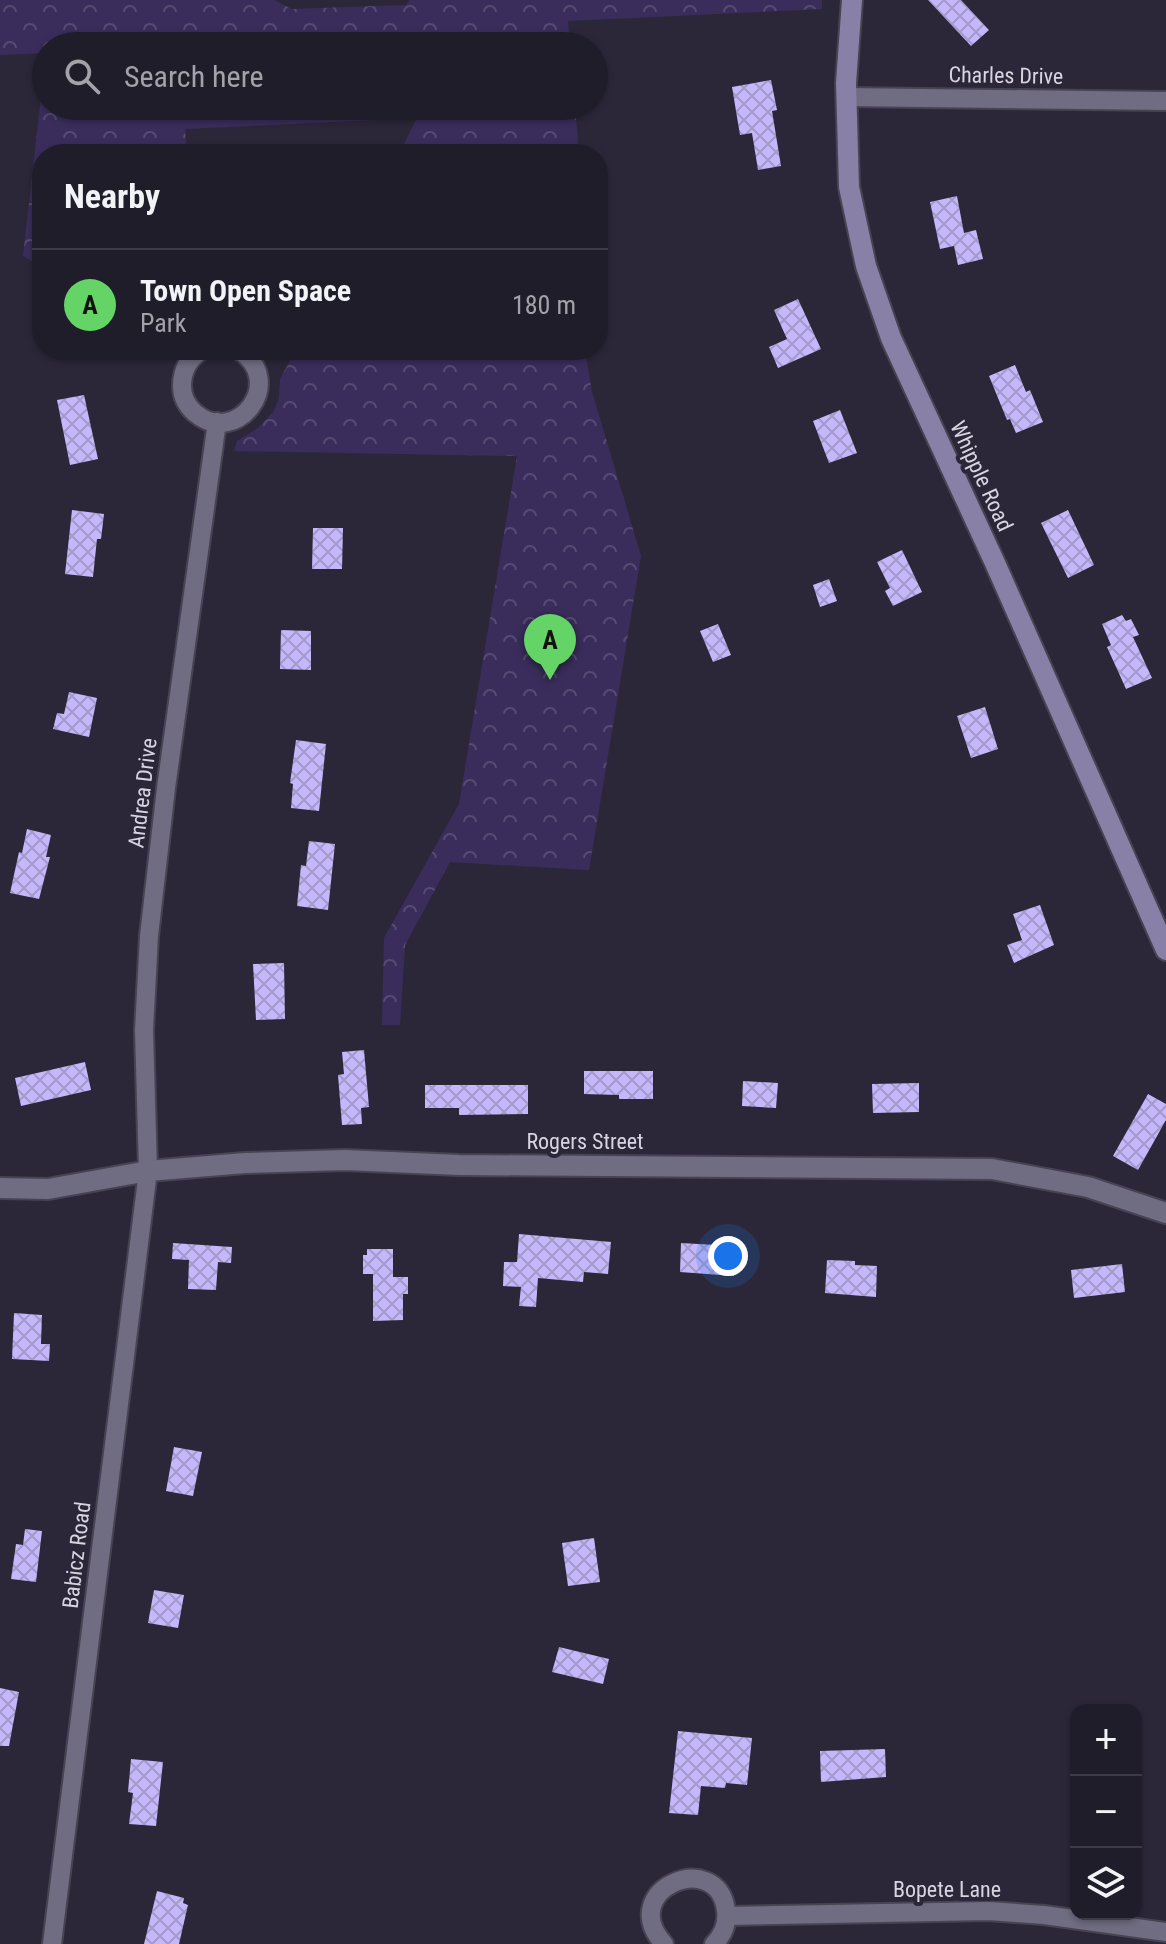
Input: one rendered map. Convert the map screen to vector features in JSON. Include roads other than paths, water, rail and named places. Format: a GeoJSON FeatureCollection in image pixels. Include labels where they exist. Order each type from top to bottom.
{"type":"FeatureCollection","features":[{"type":"Feature","properties":{"kind":"main road","name":"Whipple Road"},"geometry":{"type":"LineString","coordinates":[[852,0],[846,97],[849,187],[866,266],[891,338],[995,563],[1166,950]]}},
{"type":"Feature","properties":{"kind":"street","name":"Charles Drive"},"geometry":{"type":"LineString","coordinates":[[846,97],[1166,101]]}},
{"type":"Feature","properties":{"kind":"street"},"geometry":{"type":"LineString","coordinates":[[190,360],[184,370],[182,389],[186,401],[204,419],[217,422],[229,422],[241,417],[257,398],[258,373],[250,360]]}},
{"type":"Feature","properties":{"kind":"street","name":"Andrea Drive"},"geometry":{"type":"LineString","coordinates":[[148,1171],[144,1030],[149,936],[166,788],[217,422]]}},
{"type":"Feature","properties":{"kind":"street","name":"Rogers Street"},"geometry":{"type":"LineString","coordinates":[[0,1188],[48,1189],[148,1171],[245,1163],[345,1160],[459,1165],[997,1169],[1088,1187],[1166,1213]]}},
{"type":"Feature","properties":{"kind":"street","name":"Babicz Road"},"geometry":{"type":"LineString","coordinates":[[52,1944],[148,1171]]}},
{"type":"Feature","properties":{"kind":"street"},"geometry":{"type":"LineString","coordinates":[[664,1944],[652,1925],[654,1901],[661,1890],[684,1878],[709,1883],[725,1903],[725,1927],[714,1944]]}},
{"type":"Feature","properties":{"kind":"street","name":"Bopete Lane"},"geometry":{"type":"LineString","coordinates":[[727,1916],[989,1911],[1044,1915],[1166,1932]]}},
{"type":"Feature","properties":{"kind":"place","name":"Town Open Space"},"geometry":{"type":"Point","coordinates":[550,680]}}]}
